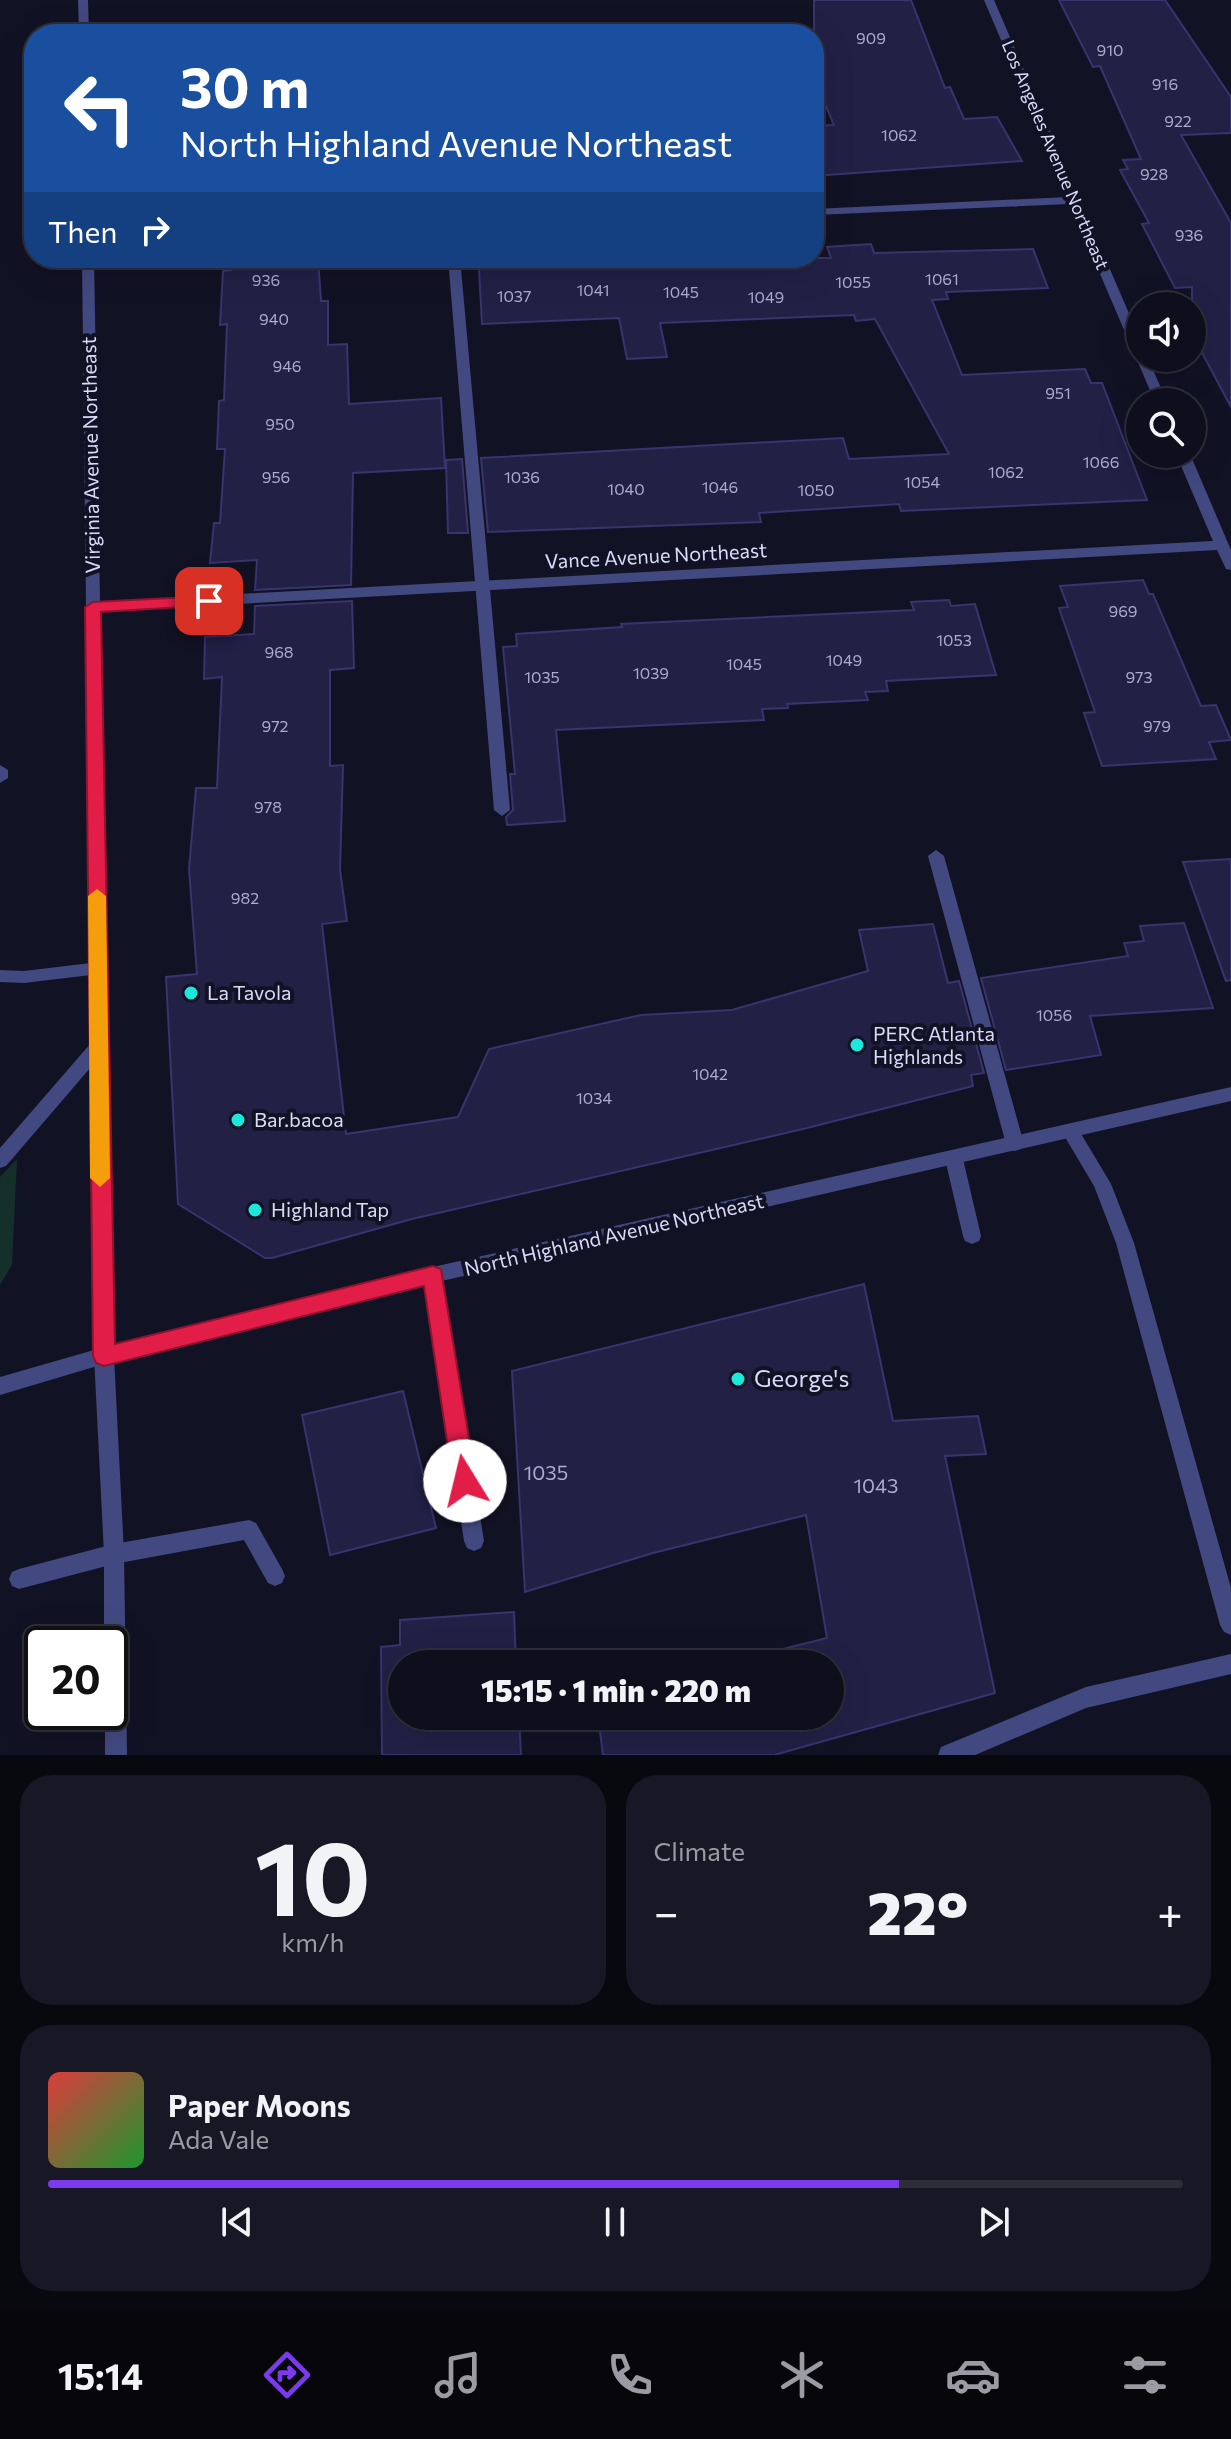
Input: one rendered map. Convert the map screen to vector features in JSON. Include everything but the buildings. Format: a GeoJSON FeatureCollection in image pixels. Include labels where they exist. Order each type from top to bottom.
{"type":"FeatureCollection","features":[{"type":"Feature","properties":{"kind":"street"},"geometry":{"type":"LineString","coordinates":[[83,0],[84,24]]}},
{"type":"Feature","properties":{"kind":"street","name":"Los Angeles Avenue Northeast"},"geometry":{"type":"LineString","coordinates":[[989,0],[1126,321]]}},
{"type":"Feature","properties":{"kind":"street"},"geometry":{"type":"LineString","coordinates":[[824,212],[1074,200]]}},
{"type":"Feature","properties":{"kind":"street","name":"Virginia Avenue Northeast"},"geometry":{"type":"LineString","coordinates":[[88,268],[98,1047],[104,1356],[114,1554],[116,1755]]}},
{"type":"Feature","properties":{"kind":"street"},"geometry":{"type":"LineString","coordinates":[[455,268],[502,810]]}},
{"type":"Feature","properties":{"kind":"street"},"geometry":{"type":"LineString","coordinates":[[1189,468],[1231,566]]}},
{"type":"Feature","properties":{"kind":"street","name":"Vance Avenue Northeast"},"geometry":{"type":"LineString","coordinates":[[93,607],[1222,545]]}},
{"type":"Feature","properties":{"kind":"street"},"geometry":{"type":"LineString","coordinates":[[0,770],[0,778]]}},
{"type":"Feature","properties":{"kind":"street"},"geometry":{"type":"LineString","coordinates":[[936,856],[1015,1144]]}},
{"type":"Feature","properties":{"kind":"street"},"geometry":{"type":"LineString","coordinates":[[0,976],[24,977],[99,968]]}},
{"type":"Feature","properties":{"kind":"street"},"geometry":{"type":"LineString","coordinates":[[0,1161],[98,1047]]}},
{"type":"Feature","properties":{"kind":"street","name":"North Highland Avenue Northeast"},"geometry":{"type":"LineString","coordinates":[[0,1386],[104,1356],[433,1275],[1231,1094]]}},
{"type":"Feature","properties":{"kind":"street"},"geometry":{"type":"LineString","coordinates":[[1071,1132],[1102,1184],[1125,1243],[1231,1625]]}},
{"type":"Feature","properties":{"kind":"street"},"geometry":{"type":"LineString","coordinates":[[954,1159],[972,1236]]}},
{"type":"Feature","properties":{"kind":"street"},"geometry":{"type":"LineString","coordinates":[[433,1275],[474,1541]]}},
{"type":"Feature","properties":{"kind":"street"},"geometry":{"type":"LineString","coordinates":[[19,1579],[114,1554],[249,1530],[275,1576]]}},
{"type":"Feature","properties":{"kind":"street"},"geometry":{"type":"LineString","coordinates":[[949,1755],[1086,1698],[1231,1664]]}},
{"type":"Feature","properties":{"kind":"green space"},"geometry":{"type":"Polygon","coordinates":[[[17,1159],[12,1265],[0,1285],[0,1177],[17,1159]]]}},
{"type":"Feature","properties":{"kind":"slow traffic"},"geometry":{"type":"LineString","coordinates":[[97,896],[100,1178]]}},
{"type":"Feature","properties":{"kind":"place","name":"La Tavola"},"geometry":{"type":"Point","coordinates":[191,993]}},
{"type":"Feature","properties":{"kind":"place","name":"PERC Atlanta Highlands"},"geometry":{"type":"Point","coordinates":[857,1045]}},
{"type":"Feature","properties":{"kind":"place","name":"Bar.bacoa"},"geometry":{"type":"Point","coordinates":[238,1120]}},
{"type":"Feature","properties":{"kind":"place","name":"Highland Tap"},"geometry":{"type":"Point","coordinates":[255,1210]}},
{"type":"Feature","properties":{"kind":"place","name":"George's"},"geometry":{"type":"Point","coordinates":[738,1379]}},
{"type":"Feature","properties":{"kind":"route"},"geometry":{"type":"LineString","coordinates":[[209,601],[93,607],[104,1356],[433,1275],[465,1481]]}}]}
